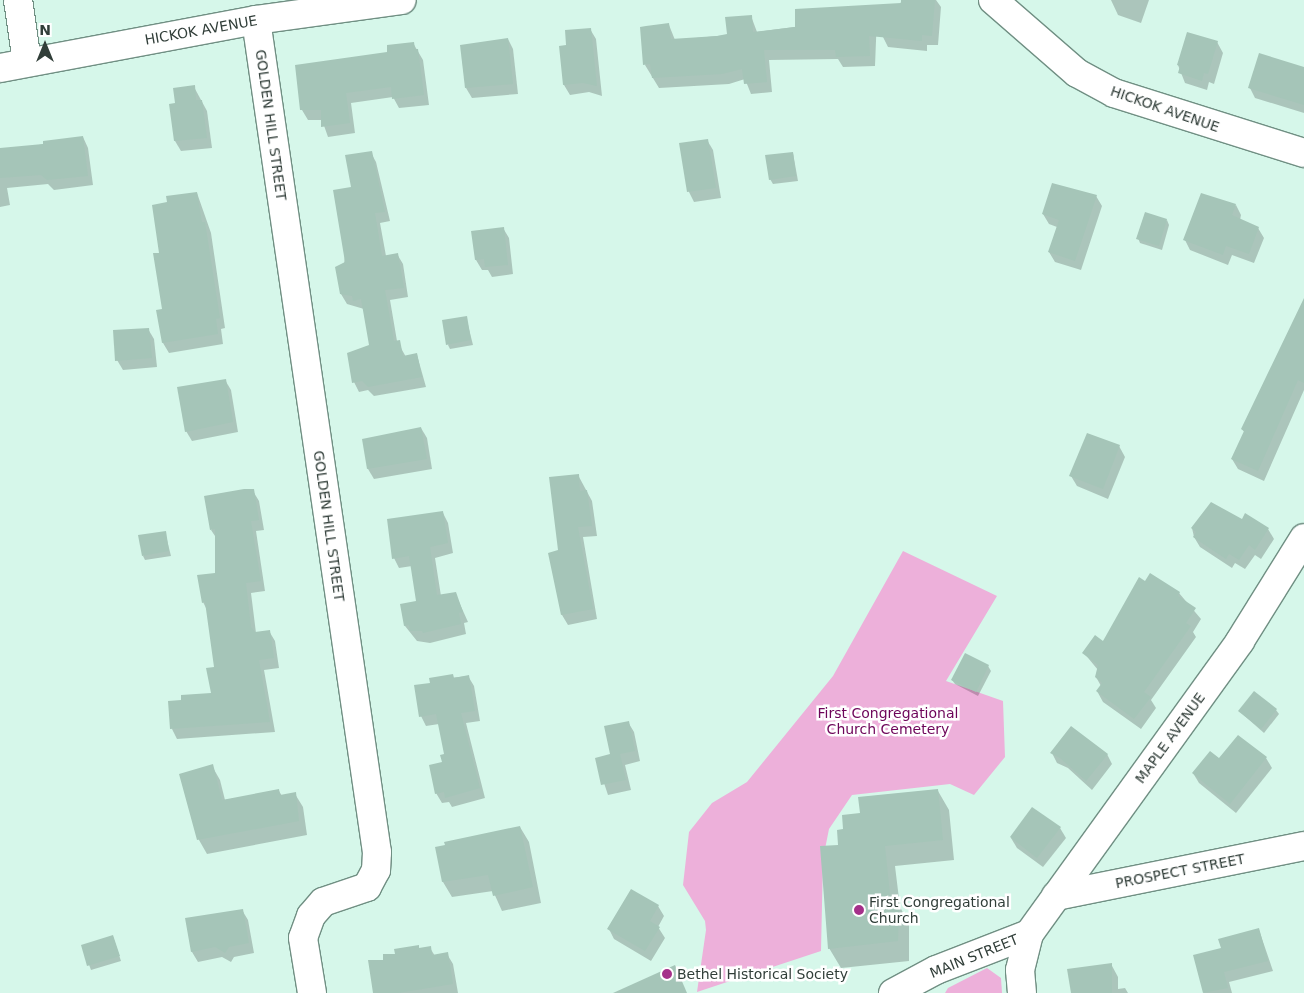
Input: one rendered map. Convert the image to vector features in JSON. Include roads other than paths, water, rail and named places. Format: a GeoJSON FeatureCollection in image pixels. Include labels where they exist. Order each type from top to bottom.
{"type":"FeatureCollection","features":[{"type":"Feature","properties":{"kind":"street"},"geometry":{"type":"LineString","coordinates":[[18,0],[28,62]]}},
{"type":"Feature","properties":{"kind":"street","name":"HICKOK AVENUE"},"geometry":{"type":"LineString","coordinates":[[0,68],[256,20],[402,0]]}},
{"type":"Feature","properties":{"kind":"street","name":"HICKOK AVENUE"},"geometry":{"type":"LineString","coordinates":[[993,0],[1077,74],[1114,93],[1304,153]]}},
{"type":"Feature","properties":{"kind":"street","name":"GOLDEN HILL STREET"},"geometry":{"type":"LineString","coordinates":[[256,20],[377,852],[376,870],[367,886],[323,902],[311,916],[303,938],[312,993]]}},
{"type":"Feature","properties":{"kind":"street","name":"MAPLE AVENUE"},"geometry":{"type":"LineString","coordinates":[[1029,934],[1297,560],[1304,538]]}},
{"type":"Feature","properties":{"kind":"street","name":"PROSPECT STREET"},"geometry":{"type":"LineString","coordinates":[[1056,896],[1304,846]]}},
{"type":"Feature","properties":{"kind":"street"},"geometry":{"type":"LineString","coordinates":[[1022,993],[1020,970],[1029,934]]}},
{"type":"Feature","properties":{"kind":"street","name":"MAIN STREET"},"geometry":{"type":"LineString","coordinates":[[893,993],[936,970],[1029,934]]}},
{"type":"Feature","properties":{"kind":"place","name":"First Congregational Church"},"geometry":{"type":"Point","coordinates":[859,910]}},
{"type":"Feature","properties":{"kind":"place","name":"Bethel Historical Society"},"geometry":{"type":"Point","coordinates":[667,974]}},
{"type":"Feature","properties":{"kind":"park label","name":"First Congregational Church Cemetery"},"geometry":{"type":"Point","coordinates":[888,722]}}]}
